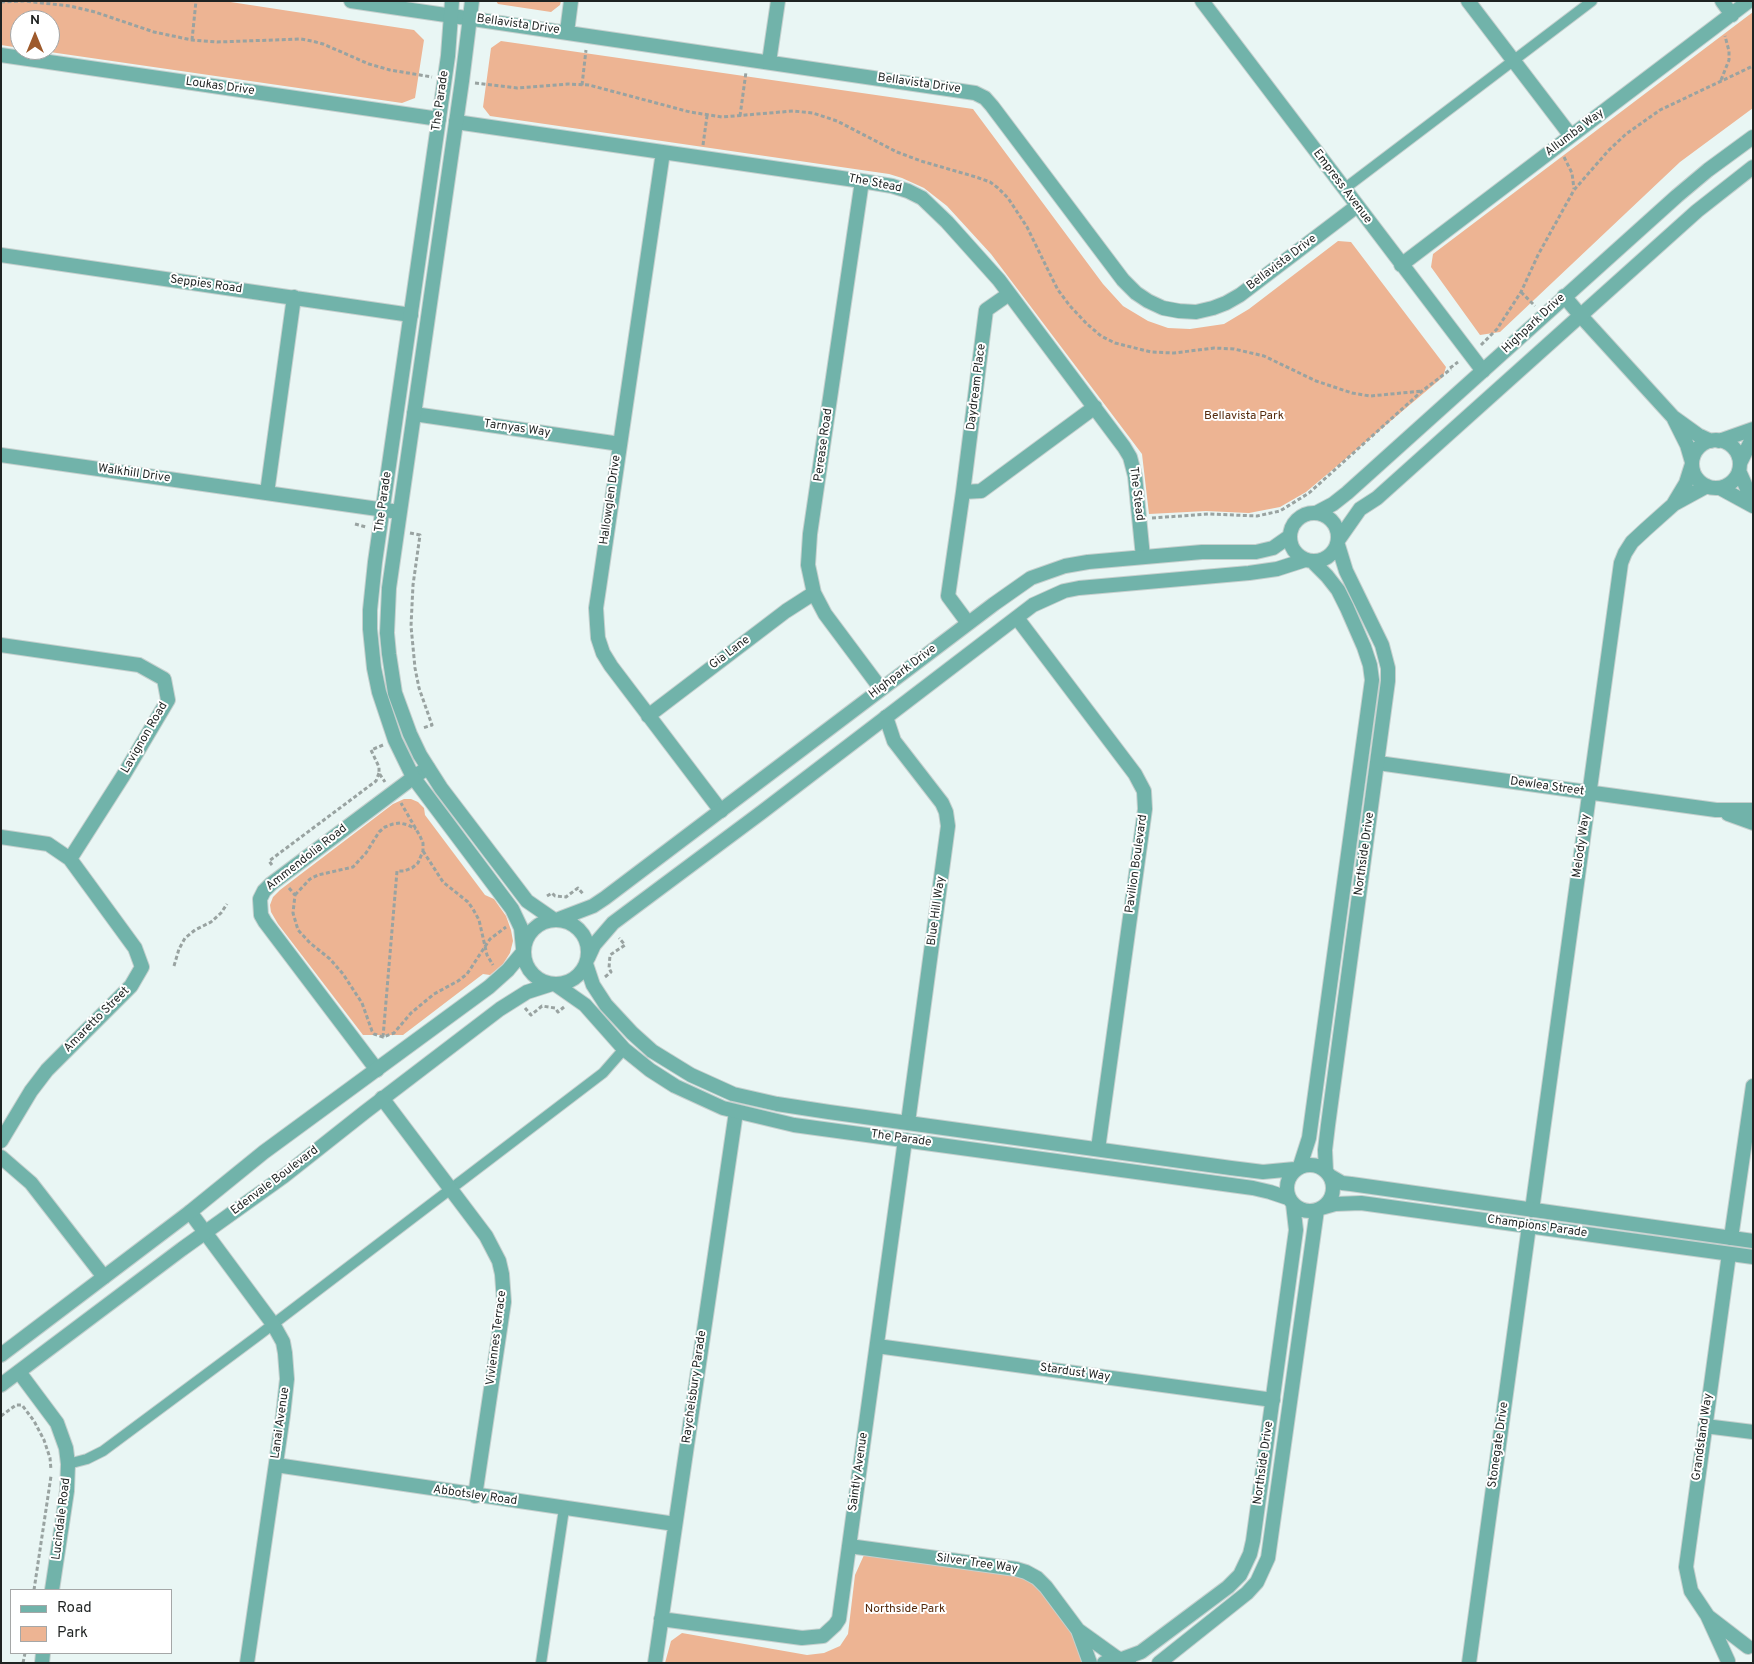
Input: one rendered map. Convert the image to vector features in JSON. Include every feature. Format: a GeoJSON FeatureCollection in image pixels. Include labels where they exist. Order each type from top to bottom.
{"type":"FeatureCollection","features":[{"type":"Feature","properties":{"kind":"street","name":"Bellavista Drive"},"geometry":{"type":"LineString","coordinates":[[351,1],[965,90],[985,98],[1123,280],[1136,293],[1163,308],[1196,312],[1226,303],[1240,295],[1357,206]]}},
{"type":"Feature","properties":{"kind":"street","name":"The Parade"},"geometry":{"type":"LineString","coordinates":[[452,1],[448,56],[370,610],[372,648],[379,692],[394,740],[413,777],[512,909],[521,928],[523,950]]}},
{"type":"Feature","properties":{"kind":"street","name":"The Parade"},"geometry":{"type":"LineString","coordinates":[[472,1],[388,588],[388,654],[401,710],[411,736],[428,768],[441,788],[527,900],[556,919]]}},
{"type":"Feature","properties":{"kind":"street"},"geometry":{"type":"LineString","coordinates":[[567,32],[571,1]]}},
{"type":"Feature","properties":{"kind":"street"},"geometry":{"type":"LineString","coordinates":[[769,62],[778,1]]}},
{"type":"Feature","properties":{"kind":"street","name":"Empress Avenue"},"geometry":{"type":"LineString","coordinates":[[1202,1],[1469,354],[1500,390]]}},
{"type":"Feature","properties":{"kind":"street"},"geometry":{"type":"LineString","coordinates":[[1468,1],[1571,136]]}},
{"type":"Feature","properties":{"kind":"street"},"geometry":{"type":"LineString","coordinates":[[1722,1],[1732,15]]}},
{"type":"Feature","properties":{"kind":"street","name":"Allumba Way"},"geometry":{"type":"LineString","coordinates":[[1401,265],[1749,1]]}},
{"type":"Feature","properties":{"kind":"street","name":"Loukas Drive"},"geometry":{"type":"LineString","coordinates":[[1,55],[439,119]]}},
{"type":"Feature","properties":{"kind":"street","name":"The Stead"},"geometry":{"type":"LineString","coordinates":[[456,122],[862,181],[898,188],[922,198],[978,256],[1009,294],[1095,407],[1130,457],[1135,476],[1143,557]]}},
{"type":"Feature","properties":{"kind":"street","name":"Highpark Drive"},"geometry":{"type":"LineString","coordinates":[[1316,513],[1347,494],[1564,296],[1683,191],[1753,136]]}},
{"type":"Feature","properties":{"kind":"street","name":"Hallowglen Drive"},"geometry":{"type":"LineString","coordinates":[[663,152],[596,608],[598,638],[603,653],[611,666],[721,811]]}},
{"type":"Feature","properties":{"kind":"street","name":"Highpark Drive"},"geometry":{"type":"LineString","coordinates":[[1338,542],[1360,509],[1377,498],[1500,390],[1580,315],[1697,211],[1753,167]]}},
{"type":"Feature","properties":{"kind":"street","name":"Perease Road"},"geometry":{"type":"LineString","coordinates":[[862,181],[808,551],[808,565],[814,593],[825,614],[881,689]]}},
{"type":"Feature","properties":{"kind":"street","name":"Seppies Road"},"geometry":{"type":"LineString","coordinates":[[1,255],[411,315]]}},
{"type":"Feature","properties":{"kind":"street","name":"Daydream Place"},"geometry":{"type":"LineString","coordinates":[[968,623],[948,596],[986,310],[1009,294]]}},
{"type":"Feature","properties":{"kind":"street"},"geometry":{"type":"LineString","coordinates":[[1564,296],[1673,417],[1698,435],[1727,443],[1734,448],[1738,455],[1740,467],[1753,504]]}},
{"type":"Feature","properties":{"kind":"street"},"geometry":{"type":"LineString","coordinates":[[267,493],[294,297]]}},
{"type":"Feature","properties":{"kind":"street"},"geometry":{"type":"LineString","coordinates":[[963,492],[981,491],[1095,407]]}},
{"type":"Feature","properties":{"kind":"street","name":"Tarnyas Way"},"geometry":{"type":"LineString","coordinates":[[414,414],[620,444]]}},
{"type":"Feature","properties":{"kind":"street"},"geometry":{"type":"LineString","coordinates":[[1673,417],[1686,445],[1696,478],[1753,504]]}},
{"type":"Feature","properties":{"kind":"street"},"geometry":{"type":"LineString","coordinates":[[1692,463],[1698,448],[1704,444],[1753,429]]}},
{"type":"Feature","properties":{"kind":"street"},"geometry":{"type":"LineString","coordinates":[[1714,487],[1732,482],[1753,437]]}},
{"type":"Feature","properties":{"kind":"street","name":"Walkhill Drive"},"geometry":{"type":"LineString","coordinates":[[1,455],[399,512]]}},
{"type":"Feature","properties":{"kind":"street","name":"Melody Way"},"geometry":{"type":"LineString","coordinates":[[1532,1210],[1621,563],[1624,553],[1632,542],[1674,504],[1686,483],[1692,463]]}},
{"type":"Feature","properties":{"kind":"street","name":"Melody Way"},"geometry":{"type":"LineString","coordinates":[[1674,504],[1714,487]]}},
{"type":"Feature","properties":{"kind":"street"},"geometry":{"type":"LineString","coordinates":[[1308,513],[1316,513],[1324,514],[1335,524],[1338,532],[1338,542],[1328,557],[1321,561],[1309,561],[1293,550],[1290,536],[1295,522],[1308,513]]}},
{"type":"Feature","properties":{"kind":"street","name":"Highpark Drive"},"geometry":{"type":"LineString","coordinates":[[556,919],[593,906],[605,898],[968,623],[1031,578],[1065,566],[1088,562],[1202,552],[1256,552],[1273,548],[1290,536]]}},
{"type":"Feature","properties":{"kind":"street","name":"Northside Drive"},"geometry":{"type":"LineString","coordinates":[[1328,1174],[1325,1150],[1378,763],[1387,694],[1388,668],[1382,645],[1346,571],[1338,542]]}},
{"type":"Feature","properties":{"kind":"street","name":"Highpark Drive"},"geometry":{"type":"LineString","coordinates":[[587,961],[594,945],[613,923],[1033,605],[1049,597],[1071,590],[1103,585],[1249,573],[1277,569],[1309,561]]}},
{"type":"Feature","properties":{"kind":"street","name":"Northside Drive"},"geometry":{"type":"LineString","coordinates":[[1298,1168],[1309,1138],[1372,680],[1370,665],[1361,639],[1338,590],[1327,576],[1309,561]]}},
{"type":"Feature","properties":{"kind":"street","name":"Gia Lane"},"geometry":{"type":"LineString","coordinates":[[648,716],[786,611],[814,593]]}},
{"type":"Feature","properties":{"kind":"street","name":"Pavilion Boulevard"},"geometry":{"type":"LineString","coordinates":[[1017,618],[1135,774],[1144,791],[1145,809],[1095,1167]]}},
{"type":"Feature","properties":{"kind":"street","name":"Lavignon Road"},"geometry":{"type":"LineString","coordinates":[[1,645],[139,665],[164,679],[168,700],[123,776],[70,859]]}},
{"type":"Feature","properties":{"kind":"street","name":"Blue Hill Way"},"geometry":{"type":"LineString","coordinates":[[886,717],[894,741],[942,803],[946,812],[948,826],[908,1122]]}},
{"type":"Feature","properties":{"kind":"street","name":"Dewlea Street"},"geometry":{"type":"LineString","coordinates":[[1360,761],[1716,810],[1753,810]]}},
{"type":"Feature","properties":{"kind":"street","name":"Ammendolia Road"},"geometry":{"type":"LineString","coordinates":[[377,1070],[261,914],[260,899],[264,891],[281,877],[413,777],[428,768]]}},
{"type":"Feature","properties":{"kind":"street","name":"Dewlea Street"},"geometry":{"type":"LineString","coordinates":[[1716,810],[1753,823]]}},
{"type":"Feature","properties":{"kind":"street","name":"Amaretto Street"},"geometry":{"type":"LineString","coordinates":[[1,838],[48,844],[70,859],[136,948],[142,967],[132,986],[47,1070],[31,1091],[1,1141]]}},
{"type":"Feature","properties":{"kind":"street"},"geometry":{"type":"LineString","coordinates":[[556,919],[574,925],[585,937],[588,947],[587,961],[580,972],[573,979],[564,983],[553,984],[543,982],[528,970],[524,961],[523,950],[526,938],[533,928],[542,922],[556,919]]}},
{"type":"Feature","properties":{"kind":"street"},"geometry":{"type":"LineString","coordinates":[[1,1354],[190,1212],[264,1152],[494,983],[508,970],[523,950]]}},
{"type":"Feature","properties":{"kind":"street","name":"The Parade"},"geometry":{"type":"LineString","coordinates":[[587,961],[600,996],[632,1033],[652,1051],[671,1064],[711,1086],[733,1094],[771,1103],[1263,1172],[1298,1168]]}},
{"type":"Feature","properties":{"kind":"street","name":"The Parade"},"geometry":{"type":"LineString","coordinates":[[553,984],[585,1005],[624,1049],[650,1070],[675,1086],[705,1101],[736,1112],[794,1125],[1253,1188],[1270,1192],[1290,1201]]}},
{"type":"Feature","properties":{"kind":"street","name":"Edenvale Boulevard"},"geometry":{"type":"LineString","coordinates":[[1,1386],[205,1232],[284,1176],[382,1098],[511,1001],[528,992],[553,984]]}},
{"type":"Feature","properties":{"kind":"street"},"geometry":{"type":"LineString","coordinates":[[1731,1238],[1753,1086]]}},
{"type":"Feature","properties":{"kind":"street","name":"Viviennes Terrace"},"geometry":{"type":"LineString","coordinates":[[382,1098],[486,1236],[493,1248],[502,1274],[504,1288],[503,1309],[475,1496]]}},
{"type":"Feature","properties":{"kind":"street","name":"Raychelsbury Parade"},"geometry":{"type":"LineString","coordinates":[[655,1663],[736,1112]]}},
{"type":"Feature","properties":{"kind":"street","name":"Saintly Avenue"},"geometry":{"type":"LineString","coordinates":[[661,1619],[794,1638],[815,1638],[823,1636],[839,1619],[905,1140]]}},
{"type":"Feature","properties":{"kind":"street"},"geometry":{"type":"LineString","coordinates":[[1,1157],[31,1183],[104,1277]]}},
{"type":"Feature","properties":{"kind":"street"},"geometry":{"type":"LineString","coordinates":[[1317,1165],[1328,1174],[1333,1188],[1332,1194],[1330,1200],[1319,1209],[1304,1211],[1290,1201],[1287,1182],[1290,1175],[1298,1168],[1317,1165]]}},
{"type":"Feature","properties":{"kind":"street","name":"Champions Parade"},"geometry":{"type":"LineString","coordinates":[[1328,1174],[1342,1182],[1351,1184],[1753,1241]]}},
{"type":"Feature","properties":{"kind":"street","name":"Northside Drive"},"geometry":{"type":"LineString","coordinates":[[1104,1663],[1123,1660],[1141,1652],[1170,1632],[1228,1587],[1240,1575],[1250,1554],[1296,1230],[1290,1201]]}},
{"type":"Feature","properties":{"kind":"street","name":"Champions Parade"},"geometry":{"type":"LineString","coordinates":[[1319,1209],[1335,1204],[1361,1203],[1753,1257]]}},
{"type":"Feature","properties":{"kind":"street","name":"Northside Drive"},"geometry":{"type":"LineString","coordinates":[[1159,1663],[1247,1593],[1263,1571],[1268,1558],[1319,1209]]}},
{"type":"Feature","properties":{"kind":"street","name":"Lanai Avenue"},"geometry":{"type":"LineString","coordinates":[[190,1212],[274,1324],[284,1348],[287,1379],[247,1663]]}},
{"type":"Feature","properties":{"kind":"street","name":"Stonegate Drive"},"geometry":{"type":"LineString","coordinates":[[1469,1663],[1529,1226]]}},
{"type":"Feature","properties":{"kind":"street","name":"Grandstand Way"},"geometry":{"type":"LineString","coordinates":[[1728,1662],[1707,1615],[1691,1591],[1686,1566],[1729,1254]]}},
{"type":"Feature","properties":{"kind":"street","name":"Stardust Way"},"geometry":{"type":"LineString","coordinates":[[877,1346],[1290,1403]]}},
{"type":"Feature","properties":{"kind":"street","name":"Lucindale Road"},"geometry":{"type":"LineString","coordinates":[[19,1372],[57,1423],[66,1448],[68,1464],[67,1491],[52,1589]]}},
{"type":"Feature","properties":{"kind":"street"},"geometry":{"type":"LineString","coordinates":[[1705,1426],[1753,1432]]}},
{"type":"Feature","properties":{"kind":"street","name":"Abbotsley Road"},"geometry":{"type":"LineString","coordinates":[[276,1465],[475,1496],[675,1524]]}},
{"type":"Feature","properties":{"kind":"street","name":"Silver Tree Way"},"geometry":{"type":"LineString","coordinates":[[849,1546],[1016,1568],[1026,1572],[1037,1578],[1046,1587],[1078,1630],[1090,1663]]}},
{"type":"Feature","properties":{"kind":"street","name":"Grandstand Way"},"geometry":{"type":"LineString","coordinates":[[1707,1615],[1750,1647]]}},
{"type":"Feature","properties":{"kind":"street","name":"Silver Tree Way"},"geometry":{"type":"LineString","coordinates":[[1078,1630],[1123,1660]]}},
{"type":"Feature","properties":{"kind":"street"},"geometry":{"type":"LineString","coordinates":[[1728,1662],[1735,1650],[1741,1647],[1750,1647]]}},
{"type":"Feature","properties":{"kind":"lane"},"geometry":{"type":"LineString","coordinates":[[1344,189],[1592,1]]}},
{"type":"Feature","properties":{"kind":"lane"},"geometry":{"type":"LineString","coordinates":[[68,1464],[82,1461],[103,1451],[274,1324],[603,1073],[624,1049]]}},
{"type":"Feature","properties":{"kind":"lane"},"geometry":{"type":"LineString","coordinates":[[541,1663],[564,1509]]}},
{"type":"Feature","properties":{"kind":"path"},"geometry":{"type":"LineString","coordinates":[[192,40],[196,1]]}},
{"type":"Feature","properties":{"kind":"path"},"geometry":{"type":"LineString","coordinates":[[1718,25],[1725,36],[1729,51],[1727,68],[1721,80]]}},
{"type":"Feature","properties":{"kind":"path"},"geometry":{"type":"LineString","coordinates":[[582,84],[588,36]]}},
{"type":"Feature","properties":{"kind":"path"},"geometry":{"type":"LineString","coordinates":[[740,116],[748,59]]}},
{"type":"Feature","properties":{"kind":"path"},"geometry":{"type":"LineString","coordinates":[[1139,519],[1209,514],[1257,516],[1280,511],[1309,494],[1422,392],[1487,340],[1497,329],[1529,278],[1542,247],[1574,190],[1608,151],[1643,121],[1668,106],[1753,66]]}},
{"type":"Feature","properties":{"kind":"path"},"geometry":{"type":"LineString","coordinates":[[701,157],[707,116]]}},
{"type":"Feature","properties":{"kind":"path"},"geometry":{"type":"LineString","coordinates":[[1556,148],[1569,166],[1574,190]]}},
{"type":"Feature","properties":{"kind":"path"},"geometry":{"type":"LineString","coordinates":[[295,895],[269,861],[376,780],[378,773]]}},
{"type":"Feature","properties":{"kind":"path"},"geometry":{"type":"LineString","coordinates":[[417,830],[408,824],[400,823],[384,827],[366,853],[353,867],[318,875],[310,879],[295,895],[293,913],[298,930],[330,959],[343,974],[362,1003],[374,1034],[383,1037],[394,1033],[411,1013],[434,994],[467,974],[490,939],[517,920]]}},
{"type":"Feature","properties":{"kind":"path"},"geometry":{"type":"LineString","coordinates":[[174,966],[179,949],[185,938],[216,918],[227,904]]}},
{"type":"Feature","properties":{"kind":"path"},"geometry":{"type":"LineString","coordinates":[[1,1416],[16,1404],[22,1405],[40,1430],[50,1458],[51,1478],[34,1589]]}},
{"type":"Feature","properties":{"kind":"green space"},"geometry":{"type":"Polygon","coordinates":[[[1,1],[224,1],[414,30],[424,40],[415,98],[402,103],[60,53],[60,10],[10,10],[10,46],[1,45],[1,1]]]}},
{"type":"Feature","properties":{"kind":"green space"},"geometry":{"type":"Polygon","coordinates":[[[496,1],[561,1],[560,5],[551,12],[498,4],[496,1]]]}},
{"type":"Feature","properties":{"kind":"green space"},"geometry":{"type":"Polygon","coordinates":[[[1753,12],[1753,108],[1680,162],[1500,332],[1480,335],[1431,267],[1433,254],[1753,12]]]}},
{"type":"Feature","properties":{"kind":"green space","name":"Bellavista Park"},"geometry":{"type":"Polygon","coordinates":[[[501,41],[973,109],[1103,284],[1123,306],[1148,321],[1168,328],[1190,329],[1224,324],[1249,309],[1338,241],[1351,242],[1446,367],[1443,377],[1306,492],[1280,507],[1249,513],[1206,511],[1149,514],[1142,454],[991,254],[947,206],[924,188],[889,174],[490,116],[483,107],[491,48],[501,41]]]}},
{"type":"Feature","properties":{"kind":"green space"},"geometry":{"type":"Polygon","coordinates":[[[404,799],[418,802],[424,808],[425,815],[485,895],[494,899],[506,916],[513,941],[510,953],[503,964],[490,975],[483,974],[403,1035],[363,1035],[278,924],[271,912],[270,905],[273,897],[280,890],[393,804],[404,799]]]}},
{"type":"Feature","properties":{"kind":"green space","name":"Northside Park"},"geometry":{"type":"Polygon","coordinates":[[[874,1551],[1018,1575],[1040,1586],[1078,1641],[1084,1663],[665,1663],[671,1641],[682,1633],[807,1655],[824,1653],[840,1646],[848,1634],[855,1575],[864,1555],[874,1551]]]}}]}
